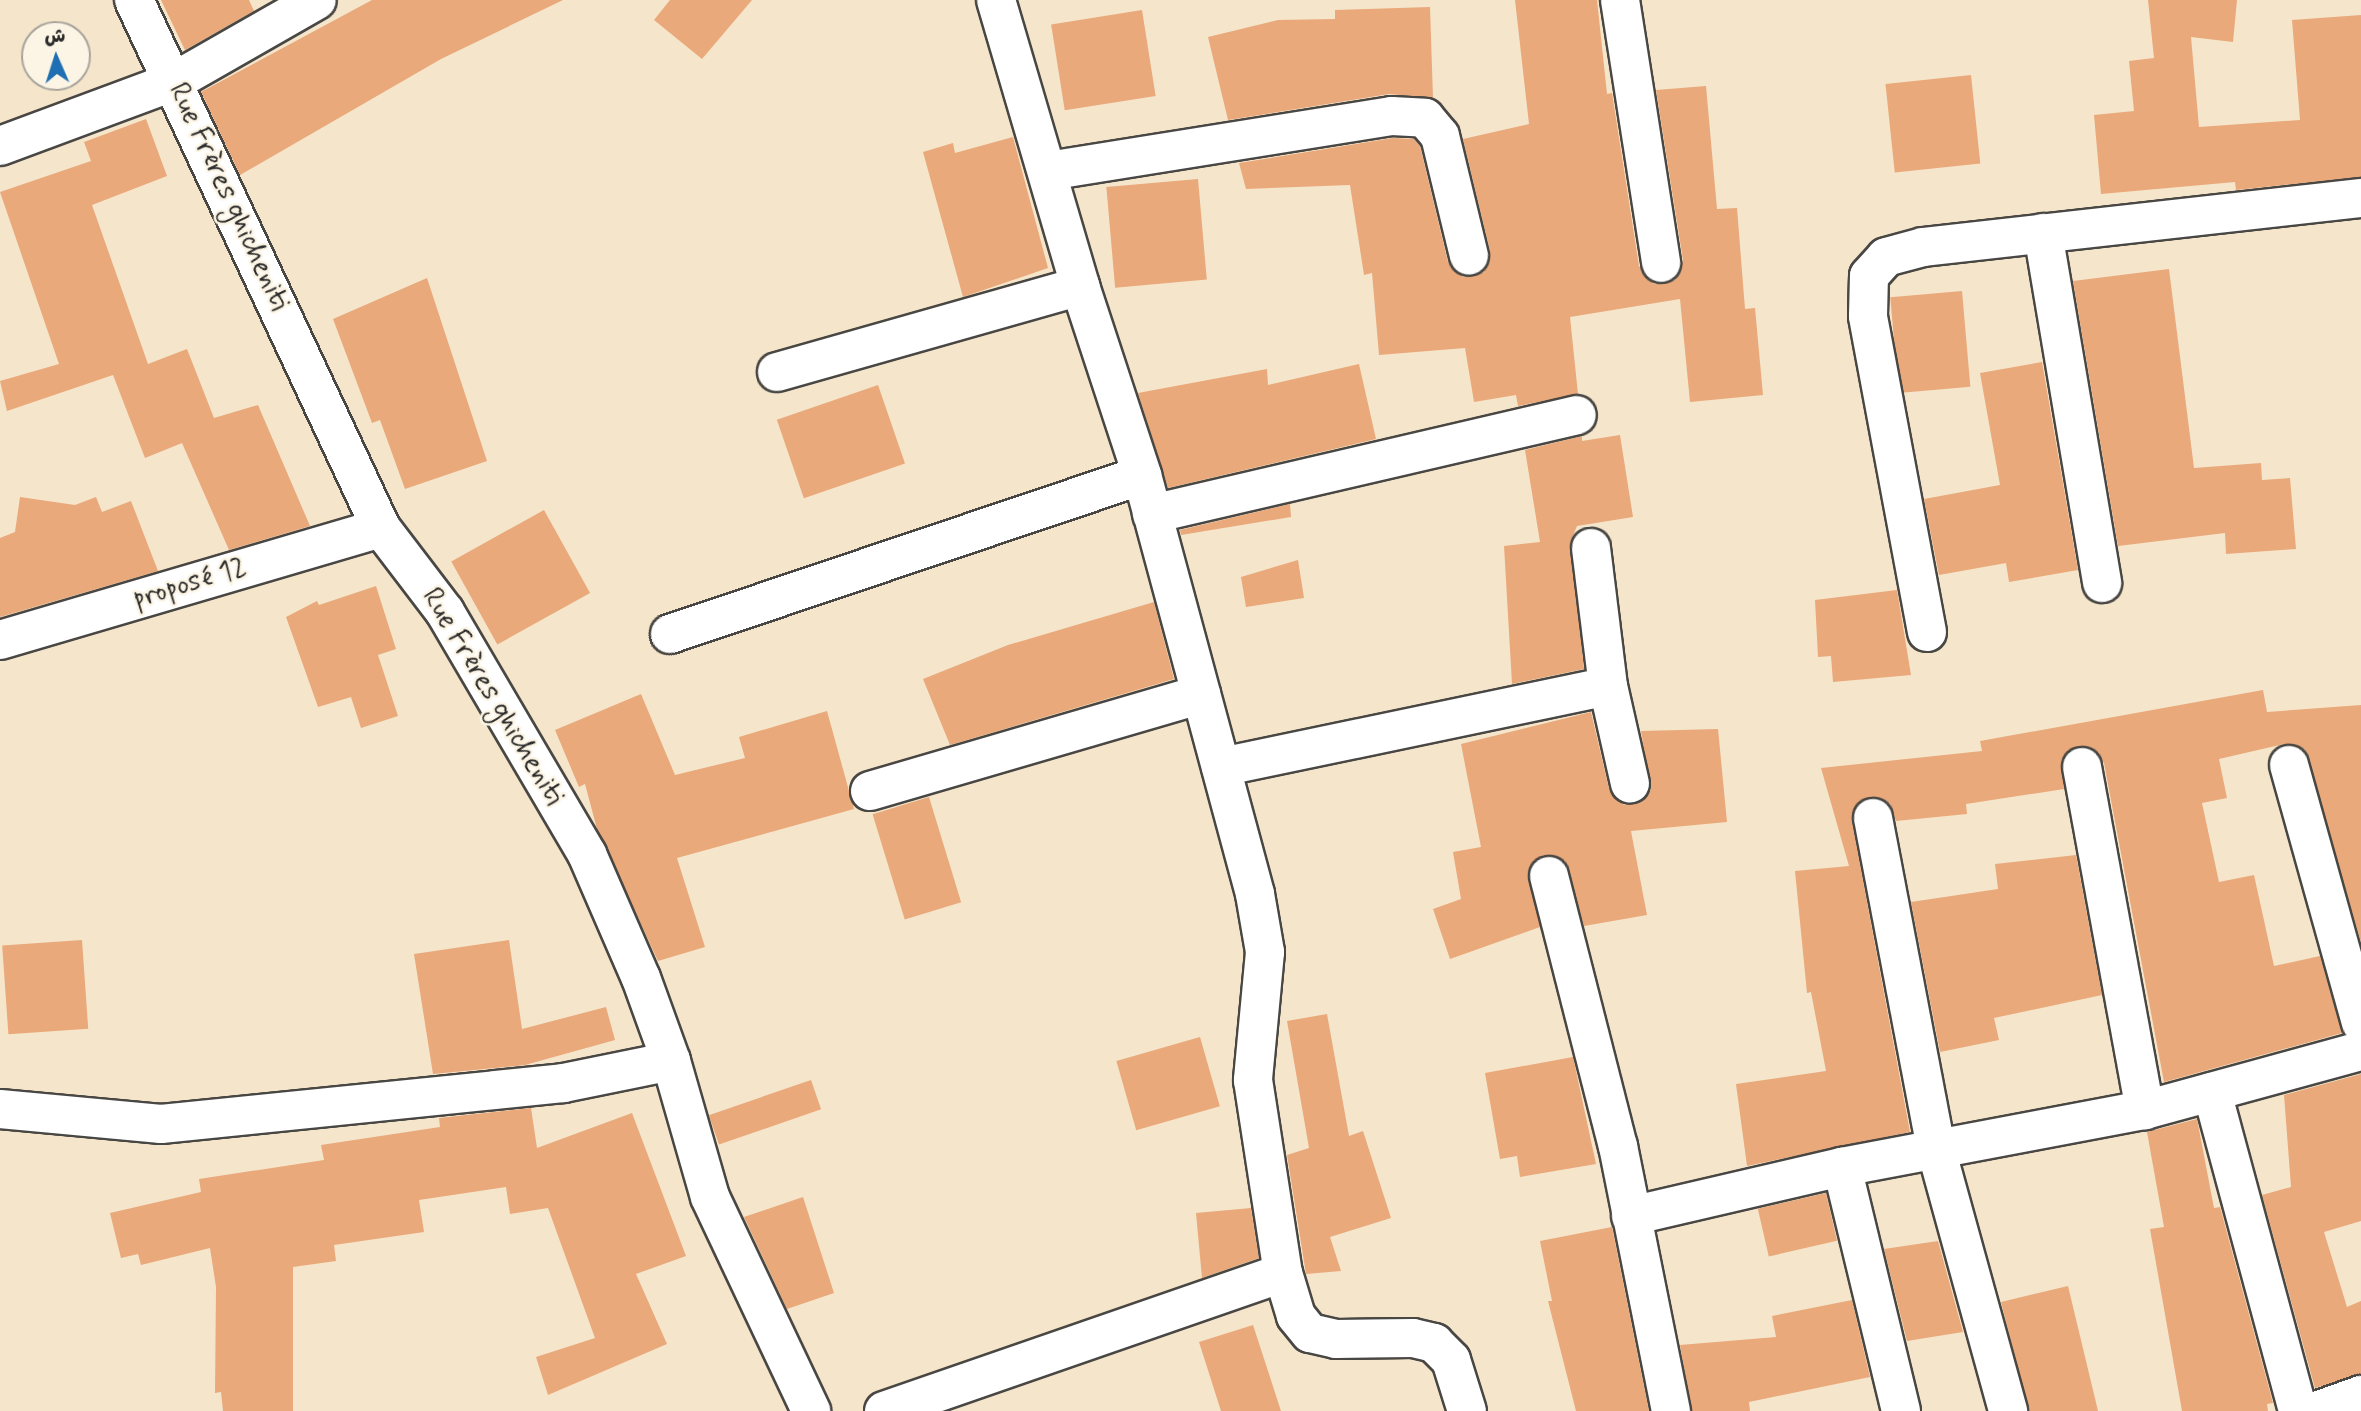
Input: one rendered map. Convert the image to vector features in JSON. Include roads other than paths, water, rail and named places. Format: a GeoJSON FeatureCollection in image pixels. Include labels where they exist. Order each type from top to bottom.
{"type":"FeatureCollection","features":[{"type":"Feature","properties":{"kind":"street","name":"Rue Frères ghicheniti"},"geometry":{"type":"LineString","coordinates":[[134,0],[175,81],[381,528],[445,612],[587,854],[641,978],[671,1061],[709,1198],[811,1411]]}},
{"type":"Feature","properties":{"kind":"street"},"geometry":{"type":"LineString","coordinates":[[0,146],[175,81],[317,0]]}},
{"type":"Feature","properties":{"kind":"street"},"geometry":{"type":"LineString","coordinates":[[996,0],[1080,286],[1142,475],[1255,894],[1265,952],[1253,1080],[1283,1273],[1296,1316],[1310,1333],[1336,1339],[1413,1338],[1434,1343],[1451,1360],[1467,1411]]}},
{"type":"Feature","properties":{"kind":"street"},"geometry":{"type":"LineString","coordinates":[[1619,0],[1661,263]]}},
{"type":"Feature","properties":{"kind":"street"},"geometry":{"type":"LineString","coordinates":[[1048,171],[1392,116],[1425,118],[1440,136],[1469,256]]}},
{"type":"Feature","properties":{"kind":"street"},"geometry":{"type":"LineString","coordinates":[[1927,632],[1868,316],[1869,276],[1886,257],[1923,247],[2361,198]]}},
{"type":"Feature","properties":{"kind":"street"},"geometry":{"type":"LineString","coordinates":[[2043,233],[2102,583]]}},
{"type":"Feature","properties":{"kind":"street"},"geometry":{"type":"LineString","coordinates":[[777,372],[1080,286]]}},
{"type":"Feature","properties":{"kind":"street"},"geometry":{"type":"LineString","coordinates":[[1152,514],[1577,415]]}},
{"type":"Feature","properties":{"kind":"street"},"geometry":{"type":"LineString","coordinates":[[670,634],[1142,475]]}},
{"type":"Feature","properties":{"kind":"street","name":"proposé 12"},"geometry":{"type":"LineString","coordinates":[[0,639],[381,528]]}},
{"type":"Feature","properties":{"kind":"street"},"geometry":{"type":"LineString","coordinates":[[1591,548],[1608,686],[1630,784]]}},
{"type":"Feature","properties":{"kind":"street"},"geometry":{"type":"LineString","coordinates":[[1221,766],[1608,686]]}},
{"type":"Feature","properties":{"kind":"street"},"geometry":{"type":"LineString","coordinates":[[870,791],[1201,694]]}},
{"type":"Feature","properties":{"kind":"street"},"geometry":{"type":"LineString","coordinates":[[2289,765],[2361,1023]]}},
{"type":"Feature","properties":{"kind":"street"},"geometry":{"type":"LineString","coordinates":[[2081,768],[2145,1110]]}},
{"type":"Feature","properties":{"kind":"street"},"geometry":{"type":"LineString","coordinates":[[1873,818],[1936,1149],[2008,1411]]}},
{"type":"Feature","properties":{"kind":"street"},"geometry":{"type":"LineString","coordinates":[[1549,876],[1618,1146],[1671,1411]]}},
{"type":"Feature","properties":{"kind":"street"},"geometry":{"type":"LineString","coordinates":[[1631,1216],[1842,1167],[2145,1110],[2361,1051]]}},
{"type":"Feature","properties":{"kind":"street"},"geometry":{"type":"LineString","coordinates":[[0,1109],[161,1124],[563,1083],[671,1061]]}},
{"type":"Feature","properties":{"kind":"street"},"geometry":{"type":"LineString","coordinates":[[2212,1092],[2298,1411]]}},
{"type":"Feature","properties":{"kind":"street"},"geometry":{"type":"LineString","coordinates":[[1842,1167],[1901,1411]]}},
{"type":"Feature","properties":{"kind":"street"},"geometry":{"type":"LineString","coordinates":[[884,1411],[1283,1273]]}},
{"type":"Feature","properties":{"kind":"street"},"geometry":{"type":"LineString","coordinates":[[2316,1411],[2361,1395]]}}]}
